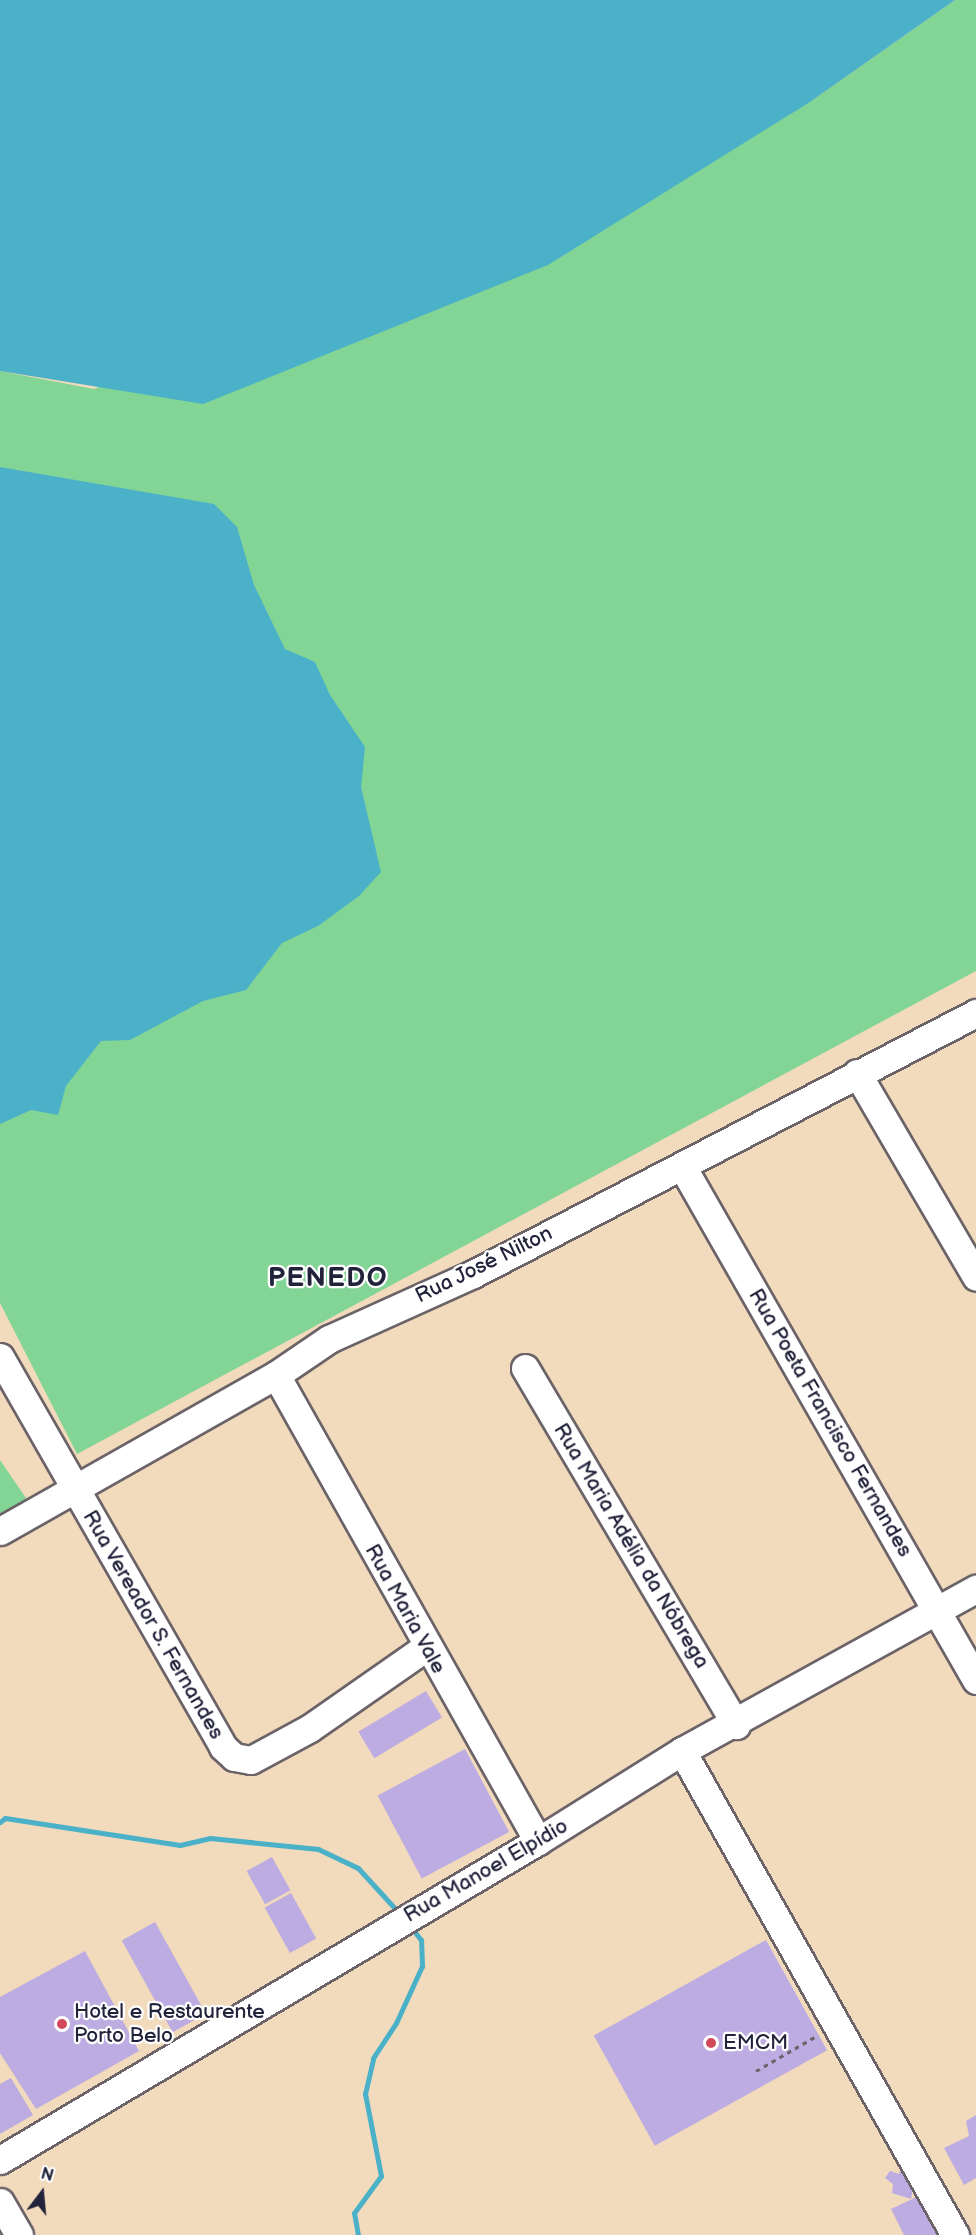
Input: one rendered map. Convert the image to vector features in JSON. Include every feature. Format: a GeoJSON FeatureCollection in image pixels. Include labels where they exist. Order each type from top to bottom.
{"type":"FeatureCollection","features":[{"type":"Feature","properties":{"kind":"street","name":"Rua José Nilton"},"geometry":{"type":"LineString","coordinates":[[0,1531],[76,1491],[276,1375],[339,1334],[473,1274],[856,1073],[976,1013]]}},
{"type":"Feature","properties":{"kind":"street"},"geometry":{"type":"LineString","coordinates":[[856,1073],[976,1277]]}},
{"type":"Feature","properties":{"kind":"street","name":"Rua Poeta Francisco Fernandes"},"geometry":{"type":"LineString","coordinates":[[682,1166],[976,1680]]}},
{"type":"Feature","properties":{"kind":"street","name":"Rua Vereador S. Fernandes"},"geometry":{"type":"LineString","coordinates":[[0,1357],[223,1747],[234,1757],[251,1760],[310,1728],[426,1647]]}},
{"type":"Feature","properties":{"kind":"street","name":"Rua Maria Adélia da Nóbrega"},"geometry":{"type":"LineString","coordinates":[[525,1368],[736,1725]]}},
{"type":"Feature","properties":{"kind":"street","name":"Rua Maria Vale"},"geometry":{"type":"LineString","coordinates":[[276,1375],[426,1647],[538,1842]]}},
{"type":"Feature","properties":{"kind":"street","name":"Rua Manoel Elpídio"},"geometry":{"type":"LineString","coordinates":[[0,2160],[538,1842],[682,1751],[736,1725],[976,1589]]}},
{"type":"Feature","properties":{"kind":"street"},"geometry":{"type":"LineString","coordinates":[[682,1751],[956,2235]]}},
{"type":"Feature","properties":{"kind":"street"},"geometry":{"type":"LineString","coordinates":[[0,2202],[19,2235]]}},
{"type":"Feature","properties":{"kind":"path"},"geometry":{"type":"LineString","coordinates":[[756,2071],[835,2024]]}},
{"type":"Feature","properties":{"kind":"green space"},"geometry":{"type":"Polygon","coordinates":[[[955,0],[976,0],[976,971],[77,1454],[0,1303],[0,371],[94,389],[810,102],[955,0]]]}},
{"type":"Feature","properties":{"kind":"green space"},"geometry":{"type":"Polygon","coordinates":[[[0,1460],[28,1501],[0,1515],[0,1460]]]}},
{"type":"Feature","properties":{"kind":"water"},"geometry":{"type":"Polygon","coordinates":[[[0,0],[955,0],[810,102],[548,265],[203,404],[0,371],[0,0]]]}},
{"type":"Feature","properties":{"kind":"water"},"geometry":{"type":"Polygon","coordinates":[[[0,467],[214,504],[237,527],[254,585],[285,649],[315,662],[330,695],[365,747],[361,787],[381,872],[359,896],[318,926],[282,943],[246,990],[203,1001],[130,1040],[101,1041],[66,1086],[58,1115],[31,1110],[0,1124],[0,467]]]}},
{"type":"Feature","properties":{"kind":"building"},"geometry":{"type":"Polygon","coordinates":[[[426,1691],[442,1718],[374,1758],[358,1732],[426,1691]]]}},
{"type":"Feature","properties":{"kind":"building"},"geometry":{"type":"Polygon","coordinates":[[[465,1749],[509,1832],[422,1878],[378,1795],[465,1749]]]}},
{"type":"Feature","properties":{"kind":"building"},"geometry":{"type":"Polygon","coordinates":[[[272,1857],[290,1890],[265,1904],[247,1871],[272,1857]]]}},
{"type":"Feature","properties":{"kind":"building"},"geometry":{"type":"Polygon","coordinates":[[[291,1893],[316,1938],[290,1953],[265,1908],[291,1893]]]}},
{"type":"Feature","properties":{"kind":"building"},"geometry":{"type":"Polygon","coordinates":[[[155,1922],[206,2014],[173,2032],[122,1940],[155,1922]]]}},
{"type":"Feature","properties":{"kind":"building","name":"EMCM"},"geometry":{"type":"Polygon","coordinates":[[[766,1940],[827,2050],[655,2146],[594,2036],[766,1940]]]}},
{"type":"Feature","properties":{"kind":"building","name":"Hotel e Restaurente Porto Belo"},"geometry":{"type":"Polygon","coordinates":[[[85,1951],[139,2051],[36,2109],[0,2053],[0,1997],[85,1951]]]}},
{"type":"Feature","properties":{"kind":"building"},"geometry":{"type":"Polygon","coordinates":[[[11,2078],[33,2115],[0,2134],[0,2084],[11,2078]]]}},
{"type":"Feature","properties":{"kind":"building"},"geometry":{"type":"Polygon","coordinates":[[[976,2115],[976,2178],[964,2185],[944,2148],[969,2136],[966,2121],[976,2115]]]}},
{"type":"Feature","properties":{"kind":"building"},"geometry":{"type":"Polygon","coordinates":[[[901,2167],[916,2172],[911,2199],[892,2193],[893,2184],[885,2178],[890,2171],[899,2174],[901,2167]]]}},
{"type":"Feature","properties":{"kind":"building"},"geometry":{"type":"Polygon","coordinates":[[[925,2193],[945,2229],[936,2235],[904,2235],[891,2209],[925,2193]]]}},
{"type":"Feature","properties":{"kind":"waterway"},"geometry":{"type":"LineString","coordinates":[[0,1822],[5,1818],[180,1845],[210,1838],[318,1849],[358,1868],[400,1914]]}},
{"type":"Feature","properties":{"kind":"waterway"},"geometry":{"type":"LineString","coordinates":[[358,2235],[354,2213],[381,2176],[365,2094],[373,2058],[396,2023],[422,1966],[421,1940],[410,1926]]}},
{"type":"Feature","properties":{"kind":"place","name":"Hotel e Restaurente Porto Belo"},"geometry":{"type":"Point","coordinates":[62,2024]}},
{"type":"Feature","properties":{"kind":"place","name":"EMCM"},"geometry":{"type":"Point","coordinates":[711,2043]}},
{"type":"Feature","properties":{"kind":"district","name":"PENEDO"},"geometry":{"type":"Point","coordinates":[328,1279]}}]}
